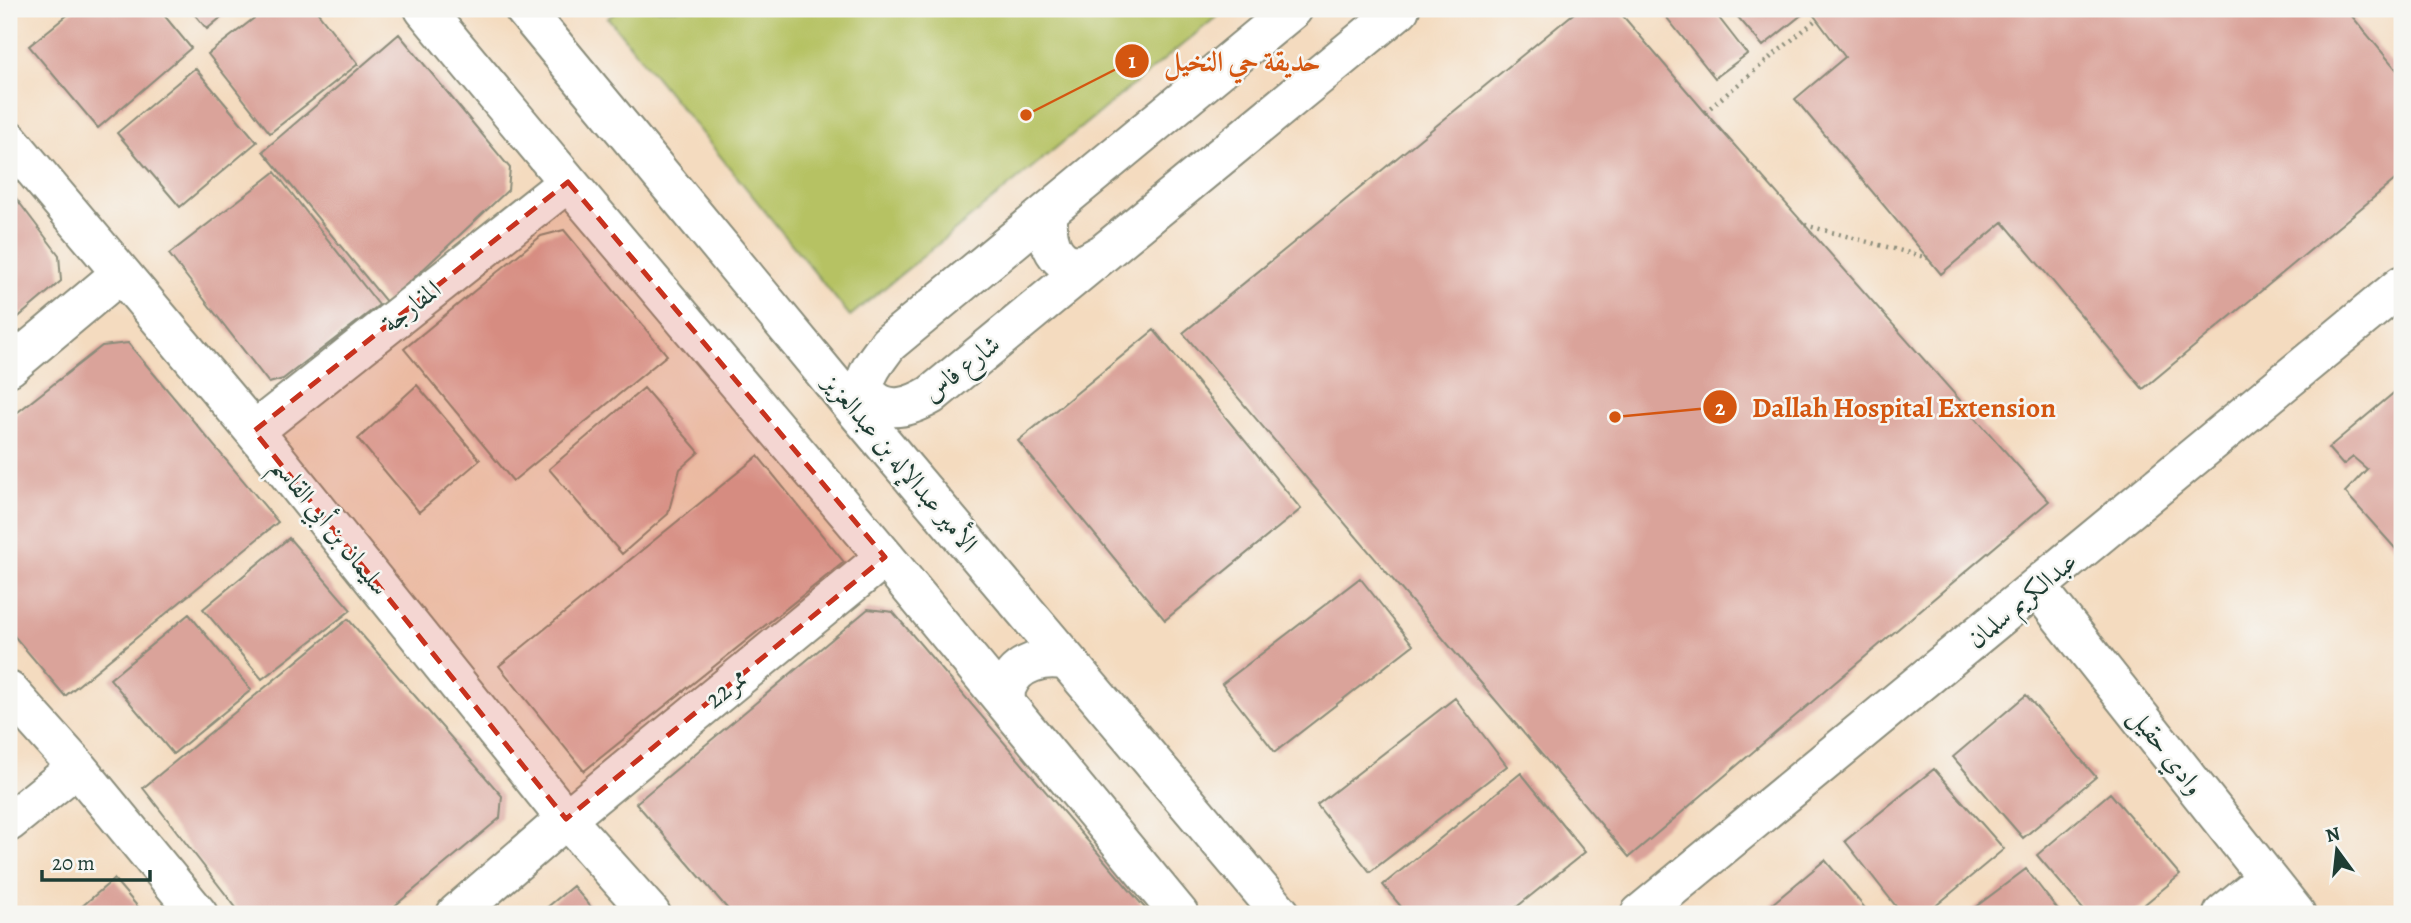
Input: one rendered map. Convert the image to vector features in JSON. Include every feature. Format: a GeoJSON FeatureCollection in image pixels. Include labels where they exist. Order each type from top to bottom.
{"type":"FeatureCollection","features":[{"type":"Feature","properties":{"kind":"street"},"geometry":{"type":"LineString","coordinates":[[424,9],[885,557],[1179,914]]}},
{"type":"Feature","properties":{"kind":"street","name":"الأمير عبدالإله بن عبدالعزيز"},"geometry":{"type":"LineString","coordinates":[[524,9],[848,401],[1281,914]]}},
{"type":"Feature","properties":{"kind":"street","name":"شارع فاس"},"geometry":{"type":"LineString","coordinates":[[1293,9],[888,344],[870,370],[865,384],[867,393],[882,405],[895,408],[915,404],[931,395],[1399,9]]}},
{"type":"Feature","properties":{"kind":"street","name":"سليمان بن أبي القاسم"},"geometry":{"type":"LineString","coordinates":[[9,140],[254,431],[566,819],[651,914]]}},
{"type":"Feature","properties":{"kind":"street","name":"المفارجة"},"geometry":{"type":"LineString","coordinates":[[254,431],[568,182]]}},
{"type":"Feature","properties":{"kind":"street"},"geometry":{"type":"LineString","coordinates":[[1050,210],[1046,231],[1056,255],[1068,263],[1083,264],[1102,254]]}},
{"type":"Feature","properties":{"kind":"street"},"geometry":{"type":"LineString","coordinates":[[9,367],[120,274]]}},
{"type":"Feature","properties":{"kind":"street","name":"عبدالكريم سلمان"},"geometry":{"type":"LineString","coordinates":[[1640,914],[2402,285]]}},
{"type":"Feature","properties":{"kind":"street","name":"ممر22"},"geometry":{"type":"LineString","coordinates":[[456,914],[566,819],[885,557]]}},
{"type":"Feature","properties":{"kind":"street","name":"وادي حقيل"},"geometry":{"type":"LineString","coordinates":[[2037,587],[2296,914]]}},
{"type":"Feature","properties":{"kind":"street"},"geometry":{"type":"LineString","coordinates":[[971,662],[984,666],[995,664],[1023,652],[1034,622]]}},
{"type":"Feature","properties":{"kind":"street"},"geometry":{"type":"LineString","coordinates":[[1006,704],[1006,688],[1015,674],[1037,660],[1067,660]]}},
{"type":"Feature","properties":{"kind":"street"},"geometry":{"type":"LineString","coordinates":[[9,691],[77,767],[198,914]]}},
{"type":"Feature","properties":{"kind":"street"},"geometry":{"type":"LineString","coordinates":[[9,822],[77,767]]}},
{"type":"Feature","properties":{"kind":"street"},"geometry":{"type":"LineString","coordinates":[[2223,914],[2267,878]]}},
{"type":"Feature","properties":{"kind":"path"},"geometry":{"type":"LineString","coordinates":[[1705,112],[1817,19]]}},
{"type":"Feature","properties":{"kind":"path"},"geometry":{"type":"LineString","coordinates":[[1805,225],[1928,258]]}},
{"type":"Feature","properties":{"kind":"highlighted area"},"geometry":{"type":"Polygon","coordinates":[[[568,182],[885,557],[566,819],[254,431],[568,182]]]}},
{"type":"Feature","properties":{"kind":"green space"},"geometry":{"type":"Polygon","coordinates":[[[620,9],[1226,9],[850,316],[608,18],[620,9]]]}},
{"type":"Feature","properties":{"kind":"building"},"geometry":{"type":"Polygon","coordinates":[[[75,9],[159,9],[191,48],[98,128],[29,46],[75,9]]]}},
{"type":"Feature","properties":{"kind":"building"},"geometry":{"type":"Polygon","coordinates":[[[190,9],[231,9],[207,29],[190,9]]]}},
{"type":"Feature","properties":{"kind":"building"},"geometry":{"type":"Polygon","coordinates":[[[266,9],[315,9],[358,64],[270,133],[208,54],[266,9]]]}},
{"type":"Feature","properties":{"kind":"building"},"geometry":{"type":"Polygon","coordinates":[[[1579,9],[1617,9],[2049,501],[1629,857],[1183,333],[1579,9]]]}},
{"type":"Feature","properties":{"kind":"building"},"geometry":{"type":"Polygon","coordinates":[[[1660,9],[1712,9],[1747,54],[1715,78],[1660,9]]]}},
{"type":"Feature","properties":{"kind":"building"},"geometry":{"type":"Polygon","coordinates":[[[1731,9],[1809,9],[1763,46],[1731,9]]]}},
{"type":"Feature","properties":{"kind":"building"},"geometry":{"type":"Polygon","coordinates":[[[1809,9],[2346,9],[2402,76],[2402,174],[2143,389],[2003,222],[1941,274],[1795,99],[1845,57],[1809,9]]]}},
{"type":"Feature","properties":{"kind":"building"},"geometry":{"type":"Polygon","coordinates":[[[399,34],[510,168],[508,190],[387,303],[263,151],[399,34]]]}},
{"type":"Feature","properties":{"kind":"building"},"geometry":{"type":"Polygon","coordinates":[[[195,68],[257,142],[180,207],[117,133],[195,68]]]}},
{"type":"Feature","properties":{"kind":"building"},"geometry":{"type":"Polygon","coordinates":[[[275,172],[379,305],[283,379],[269,383],[169,254],[275,172]]]}},
{"type":"Feature","properties":{"kind":"building"},"geometry":{"type":"Polygon","coordinates":[[[9,189],[59,255],[61,281],[9,325],[9,189]]]}},
{"type":"Feature","properties":{"kind":"building"},"geometry":{"type":"Polygon","coordinates":[[[564,230],[667,355],[513,481],[404,349],[541,236],[564,230]]]}},
{"type":"Feature","properties":{"kind":"building"},"geometry":{"type":"Polygon","coordinates":[[[1154,330],[1301,509],[1165,620],[1018,441],[1154,330]]]}},
{"type":"Feature","properties":{"kind":"building"},"geometry":{"type":"Polygon","coordinates":[[[128,343],[278,522],[65,696],[9,630],[9,419],[102,346],[128,343]]]}},
{"type":"Feature","properties":{"kind":"building"},"geometry":{"type":"Polygon","coordinates":[[[417,385],[480,460],[419,512],[358,439],[417,385]]]}},
{"type":"Feature","properties":{"kind":"building"},"geometry":{"type":"Polygon","coordinates":[[[2402,386],[2402,556],[2345,492],[2367,469],[2353,457],[2343,465],[2328,448],[2402,386]]]}},
{"type":"Feature","properties":{"kind":"building"},"geometry":{"type":"Polygon","coordinates":[[[644,388],[699,452],[680,469],[668,514],[622,554],[549,469],[644,388]]]}},
{"type":"Feature","properties":{"kind":"building"},"geometry":{"type":"Polygon","coordinates":[[[758,456],[844,562],[584,771],[499,666],[758,456]]]}},
{"type":"Feature","properties":{"kind":"building"},"geometry":{"type":"Polygon","coordinates":[[[289,538],[351,610],[262,679],[203,609],[289,538]]]}},
{"type":"Feature","properties":{"kind":"building"},"geometry":{"type":"Polygon","coordinates":[[[1360,578],[1413,645],[1275,752],[1222,684],[1360,578]]]}},
{"type":"Feature","properties":{"kind":"building"},"geometry":{"type":"Polygon","coordinates":[[[868,609],[893,612],[1150,914],[732,914],[636,803],[868,609]]]}},
{"type":"Feature","properties":{"kind":"building"},"geometry":{"type":"Polygon","coordinates":[[[189,614],[251,690],[173,754],[110,679],[189,614]]]}},
{"type":"Feature","properties":{"kind":"building"},"geometry":{"type":"Polygon","coordinates":[[[348,619],[502,796],[500,818],[385,914],[241,914],[143,788],[348,619]]]}},
{"type":"Feature","properties":{"kind":"building"},"geometry":{"type":"Polygon","coordinates":[[[2026,695],[2096,777],[2023,838],[1953,757],[2026,695]]]}},
{"type":"Feature","properties":{"kind":"building"},"geometry":{"type":"Polygon","coordinates":[[[1455,698],[1507,766],[1370,872],[1317,805],[1455,698]]]}},
{"type":"Feature","properties":{"kind":"building"},"geometry":{"type":"Polygon","coordinates":[[[1934,769],[2004,849],[1926,914],[1902,914],[1845,841],[1934,769]]]}},
{"type":"Feature","properties":{"kind":"building"},"geometry":{"type":"Polygon","coordinates":[[[1521,773],[1585,852],[1508,914],[1407,914],[1383,885],[1521,773]]]}},
{"type":"Feature","properties":{"kind":"building"},"geometry":{"type":"Polygon","coordinates":[[[2110,793],[2180,875],[2133,914],[2087,914],[2037,855],[2110,793]]]}},
{"type":"Feature","properties":{"kind":"building"},"geometry":{"type":"Polygon","coordinates":[[[1825,860],[1870,914],[1760,914],[1825,860]]]}},
{"type":"Feature","properties":{"kind":"building"},"geometry":{"type":"Polygon","coordinates":[[[2026,869],[2061,914],[1966,914],[2026,869]]]}},
{"type":"Feature","properties":{"kind":"building"},"geometry":{"type":"Polygon","coordinates":[[[114,879],[144,914],[73,914],[114,879]]]}},
{"type":"Feature","properties":{"kind":"building"},"geometry":{"type":"Polygon","coordinates":[[[573,886],[597,914],[539,914],[573,886]]]}},
{"type":"Feature","properties":{"kind":"place","name":"حديقة حي النخيل"},"geometry":{"type":"Point","coordinates":[1026,115]}},
{"type":"Feature","properties":{"kind":"place","name":"Dallah Hospital Extension"},"geometry":{"type":"Point","coordinates":[1615,417]}}]}
